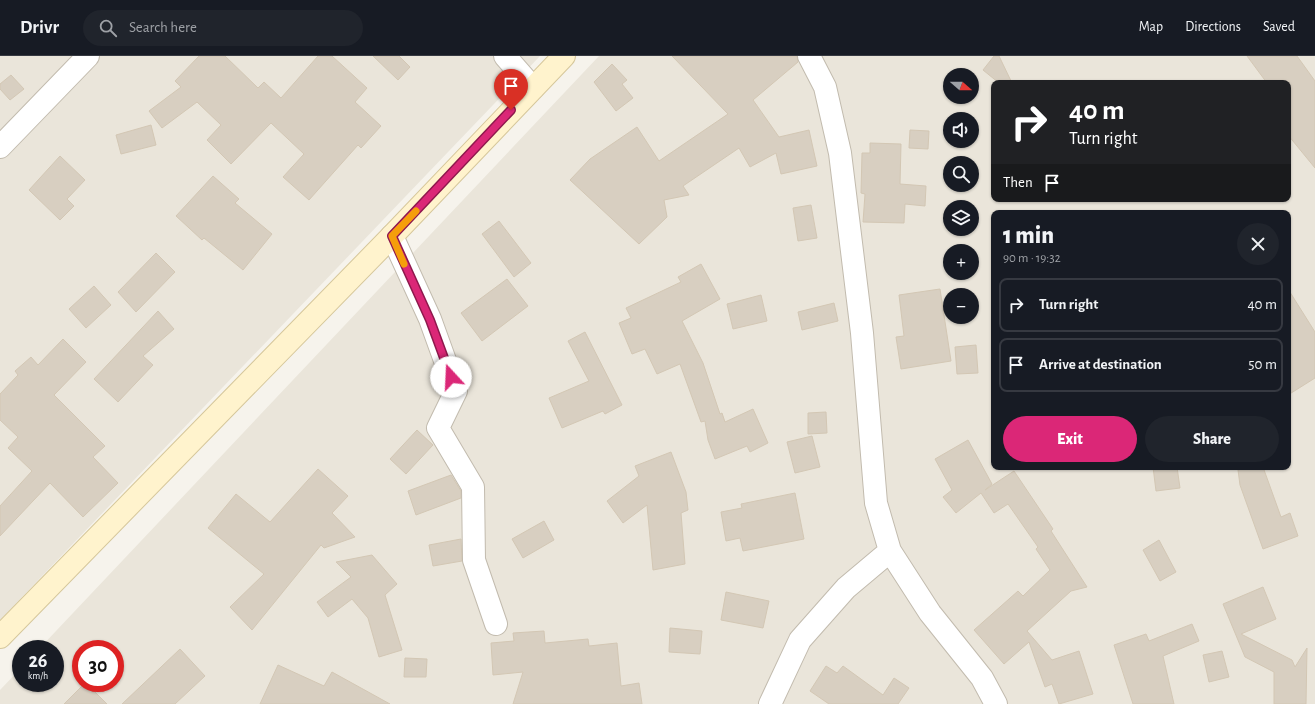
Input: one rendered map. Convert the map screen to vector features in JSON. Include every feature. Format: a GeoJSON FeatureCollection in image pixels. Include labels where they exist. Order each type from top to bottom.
{"type":"FeatureCollection","features":[{"type":"Feature","properties":{"kind":"street"},"geometry":{"type":"LineString","coordinates":[[0,147],[88,56]]}},
{"type":"Feature","properties":{"kind":"street"},"geometry":{"type":"LineString","coordinates":[[505,56],[533,88]]}},
{"type":"Feature","properties":{"kind":"street"},"geometry":{"type":"LineString","coordinates":[[0,637],[392,236],[564,56]]}},
{"type":"Feature","properties":{"kind":"street"},"geometry":{"type":"LineString","coordinates":[[809,56],[825,87],[840,153],[862,332],[876,503],[890,551],[930,613],[982,678],[996,704]]}},
{"type":"Feature","properties":{"kind":"street"},"geometry":{"type":"LineString","coordinates":[[392,236],[430,320],[456,391],[438,428],[473,487],[472,541],[474,560],[496,624]]}},
{"type":"Feature","properties":{"kind":"street"},"geometry":{"type":"LineString","coordinates":[[770,704],[800,640],[846,588],[890,551]]}},
{"type":"Feature","properties":{"kind":"shaded area"},"geometry":{"type":"Polygon","coordinates":[[[0,56],[540,56],[0,620],[0,56]]]}},
{"type":"Feature","properties":{"kind":"shaded area"},"geometry":{"type":"Polygon","coordinates":[[[599,56],[1315,56],[1315,704],[0,704],[0,690],[12,677],[12,692],[64,692],[64,640],[47,640],[599,56]]]}},
{"type":"Feature","properties":{"kind":"building"},"geometry":{"type":"Polygon","coordinates":[[[199,56],[225,56],[258,88],[264,82],[281,98],[318,56],[332,56],[367,88],[355,102],[381,126],[361,148],[358,145],[309,200],[283,177],[304,154],[271,123],[231,164],[207,140],[221,125],[197,102],[162,128],[149,111],[181,87],[175,81],[199,56]]]}},
{"type":"Feature","properties":{"kind":"building"},"geometry":{"type":"Polygon","coordinates":[[[373,56],[399,56],[410,67],[398,80],[373,56]]]}},
{"type":"Feature","properties":{"kind":"building"},"geometry":{"type":"Polygon","coordinates":[[[672,56],[797,56],[798,62],[753,100],[779,137],[809,130],[817,166],[781,174],[776,153],[750,167],[739,148],[683,186],[689,195],[664,200],[667,217],[639,244],[570,180],[590,159],[637,127],[659,161],[728,114],[672,56]]]}},
{"type":"Feature","properties":{"kind":"building"},"geometry":{"type":"Polygon","coordinates":[[[994,56],[999,56],[1011,80],[995,80],[983,70],[994,56]]]}},
{"type":"Feature","properties":{"kind":"building"},"geometry":{"type":"Polygon","coordinates":[[[1247,56],[1297,56],[1315,81],[1315,168],[1291,139],[1291,80],[1265,80],[1247,56]]]}},
{"type":"Feature","properties":{"kind":"building"},"geometry":{"type":"Polygon","coordinates":[[[612,64],[627,80],[622,84],[633,98],[616,111],[594,82],[612,64]]]}},
{"type":"Feature","properties":{"kind":"building"},"geometry":{"type":"Polygon","coordinates":[[[11,75],[24,89],[10,100],[0,89],[0,84],[11,75]]]}},
{"type":"Feature","properties":{"kind":"building"},"geometry":{"type":"Polygon","coordinates":[[[151,125],[156,145],[121,154],[116,135],[151,125]]]}},
{"type":"Feature","properties":{"kind":"building"},"geometry":{"type":"Polygon","coordinates":[[[910,130],[929,131],[928,149],[909,148],[910,130]]]}},
{"type":"Feature","properties":{"kind":"building"},"geometry":{"type":"Polygon","coordinates":[[[870,143],[901,144],[900,184],[926,186],[925,206],[905,204],[904,223],[863,222],[865,194],[861,193],[862,153],[870,153],[870,143]]]}},
{"type":"Feature","properties":{"kind":"building"},"geometry":{"type":"Polygon","coordinates":[[[60,156],[85,180],[67,199],[74,206],[60,220],[29,190],[60,156]]]}},
{"type":"Feature","properties":{"kind":"building"},"geometry":{"type":"Polygon","coordinates":[[[213,176],[239,199],[235,203],[272,234],[243,270],[204,238],[202,240],[176,216],[213,176]]]}},
{"type":"Feature","properties":{"kind":"building"},"geometry":{"type":"Polygon","coordinates":[[[811,205],[817,238],[798,241],[793,208],[811,205]]]}},
{"type":"Feature","properties":{"kind":"building"},"geometry":{"type":"Polygon","coordinates":[[[499,221],[531,263],[514,277],[482,234],[499,221]]]}},
{"type":"Feature","properties":{"kind":"building"},"geometry":{"type":"Polygon","coordinates":[[[156,253],[175,272],[136,312],[118,292],[156,253]]]}},
{"type":"Feature","properties":{"kind":"building"},"geometry":{"type":"Polygon","coordinates":[[[701,264],[720,299],[682,321],[703,363],[720,414],[722,413],[725,422],[753,409],[768,443],[750,452],[747,446],[715,459],[708,440],[705,421],[701,422],[680,364],[657,374],[645,349],[632,354],[619,323],[631,318],[626,308],[681,282],[678,277],[701,264]]]}},
{"type":"Feature","properties":{"kind":"building"},"geometry":{"type":"Polygon","coordinates":[[[507,279],[528,306],[482,341],[461,313],[507,279]]]}},
{"type":"Feature","properties":{"kind":"building"},"geometry":{"type":"Polygon","coordinates":[[[94,286],[111,305],[86,328],[69,309],[94,286]]]}},
{"type":"Feature","properties":{"kind":"building"},"geometry":{"type":"Polygon","coordinates":[[[940,289],[943,309],[943,324],[945,324],[951,361],[901,369],[896,337],[904,336],[899,295],[940,289]]]}},
{"type":"Feature","properties":{"kind":"building"},"geometry":{"type":"Polygon","coordinates":[[[1291,294],[1315,332],[1315,378],[1291,393],[1291,294]]]}},
{"type":"Feature","properties":{"kind":"building"},"geometry":{"type":"Polygon","coordinates":[[[761,295],[767,321],[733,329],[727,304],[761,295]]]}},
{"type":"Feature","properties":{"kind":"building"},"geometry":{"type":"Polygon","coordinates":[[[834,303],[838,321],[802,330],[798,312],[834,303]]]}},
{"type":"Feature","properties":{"kind":"building"},"geometry":{"type":"Polygon","coordinates":[[[158,311],[174,329],[143,356],[153,365],[118,402],[94,379],[158,311]]]}},
{"type":"Feature","properties":{"kind":"building"},"geometry":{"type":"Polygon","coordinates":[[[585,332],[622,405],[605,414],[603,411],[562,428],[549,398],[589,381],[568,341],[585,332]]]}},
{"type":"Feature","properties":{"kind":"building"},"geometry":{"type":"Polygon","coordinates":[[[63,339],[86,362],[54,395],[105,446],[93,457],[118,483],[83,517],[50,483],[0,536],[0,506],[32,471],[8,448],[18,437],[0,420],[0,394],[18,375],[15,371],[31,357],[38,365],[63,339]]]}},
{"type":"Feature","properties":{"kind":"building"},"geometry":{"type":"Polygon","coordinates":[[[976,345],[978,373],[957,374],[955,347],[976,345]]]}},
{"type":"Feature","properties":{"kind":"building"},"geometry":{"type":"Polygon","coordinates":[[[826,412],[827,433],[808,434],[808,413],[826,412]]]}},
{"type":"Feature","properties":{"kind":"building"},"geometry":{"type":"Polygon","coordinates":[[[417,430],[433,445],[406,474],[390,459],[417,430]]]}},
{"type":"Feature","properties":{"kind":"building"},"geometry":{"type":"Polygon","coordinates":[[[812,436],[820,467],[795,473],[787,442],[812,436]]]}},
{"type":"Feature","properties":{"kind":"building"},"geometry":{"type":"Polygon","coordinates":[[[968,440],[992,484],[985,490],[1014,471],[1053,529],[1051,531],[1087,587],[1071,591],[1027,631],[1052,660],[1079,651],[1093,694],[1059,704],[1052,684],[1045,687],[1029,642],[1004,664],[974,630],[1018,591],[1023,596],[1050,570],[1036,549],[1038,547],[1008,504],[994,513],[981,493],[956,513],[943,497],[952,490],[935,459],[968,440]]]}},
{"type":"Feature","properties":{"kind":"building"},"geometry":{"type":"Polygon","coordinates":[[[671,452],[686,492],[688,510],[681,513],[685,564],[653,570],[647,505],[623,523],[607,501],[639,476],[635,466],[671,452]]]}},
{"type":"Feature","properties":{"kind":"building"},"geometry":{"type":"Polygon","coordinates":[[[318,469],[348,496],[332,513],[355,537],[324,548],[321,545],[252,630],[230,607],[264,574],[208,528],[236,494],[270,522],[318,469]]]}},
{"type":"Feature","properties":{"kind":"building"},"geometry":{"type":"Polygon","coordinates":[[[1153,470],[1177,470],[1180,488],[1156,491],[1153,470]]]}},
{"type":"Feature","properties":{"kind":"building"},"geometry":{"type":"Polygon","coordinates":[[[1238,470],[1264,470],[1281,517],[1290,513],[1298,536],[1263,549],[1240,485],[1238,470]]]}},
{"type":"Feature","properties":{"kind":"building"},"geometry":{"type":"Polygon","coordinates":[[[451,475],[461,491],[461,498],[416,515],[408,491],[451,475]]]}},
{"type":"Feature","properties":{"kind":"building"},"geometry":{"type":"Polygon","coordinates":[[[795,493],[804,539],[743,551],[740,538],[726,541],[721,512],[742,508],[741,504],[795,493]]]}},
{"type":"Feature","properties":{"kind":"building"},"geometry":{"type":"Polygon","coordinates":[[[544,521],[554,540],[523,558],[512,539],[544,521]]]}},
{"type":"Feature","properties":{"kind":"building"},"geometry":{"type":"Polygon","coordinates":[[[461,539],[462,561],[433,566],[429,545],[461,539]]]}},
{"type":"Feature","properties":{"kind":"building"},"geometry":{"type":"Polygon","coordinates":[[[1159,540],[1176,572],[1160,581],[1143,550],[1159,540]]]}},
{"type":"Feature","properties":{"kind":"building"},"geometry":{"type":"Polygon","coordinates":[[[372,555],[397,584],[385,595],[402,650],[379,657],[368,618],[352,599],[328,617],[317,602],[351,577],[336,562],[372,555]]]}},
{"type":"Feature","properties":{"kind":"building"},"geometry":{"type":"Polygon","coordinates":[[[1263,587],[1276,619],[1241,634],[1292,660],[1295,667],[1307,648],[1306,704],[1274,704],[1274,672],[1245,657],[1223,604],[1263,587]]]}},
{"type":"Feature","properties":{"kind":"building"},"geometry":{"type":"Polygon","coordinates":[[[726,592],[769,601],[763,628],[721,620],[726,592]]]}},
{"type":"Feature","properties":{"kind":"building"},"geometry":{"type":"Polygon","coordinates":[[[1192,624],[1199,641],[1163,656],[1174,704],[1133,704],[1114,645],[1146,634],[1149,641],[1192,624]]]}},
{"type":"Feature","properties":{"kind":"building"},"geometry":{"type":"Polygon","coordinates":[[[670,628],[702,631],[700,654],[669,652],[670,628]]]}},
{"type":"Feature","properties":{"kind":"building"},"geometry":{"type":"Polygon","coordinates":[[[544,631],[545,643],[588,639],[589,646],[617,643],[621,686],[639,683],[642,704],[513,704],[523,672],[493,675],[491,643],[514,641],[513,633],[544,631]]]}},
{"type":"Feature","properties":{"kind":"building"},"geometry":{"type":"Polygon","coordinates":[[[180,649],[205,676],[175,704],[122,704],[180,649]]]}},
{"type":"Feature","properties":{"kind":"building"},"geometry":{"type":"Polygon","coordinates":[[[1222,651],[1229,677],[1209,682],[1203,655],[1222,651]]]}},
{"type":"Feature","properties":{"kind":"building"},"geometry":{"type":"Polygon","coordinates":[[[405,658],[427,659],[426,677],[404,677],[405,658]]]}},
{"type":"Feature","properties":{"kind":"building"},"geometry":{"type":"Polygon","coordinates":[[[278,665],[324,686],[332,672],[390,704],[260,704],[278,665]]]}},
{"type":"Feature","properties":{"kind":"building"},"geometry":{"type":"Polygon","coordinates":[[[826,666],[837,673],[843,666],[883,695],[894,678],[909,688],[898,704],[829,704],[810,691],[826,666]]]}},
{"type":"Feature","properties":{"kind":"building"},"geometry":{"type":"Polygon","coordinates":[[[76,692],[95,692],[107,704],[64,704],[76,692]]]}},
{"type":"Feature","properties":{"kind":"slow traffic"},"geometry":{"type":"LineString","coordinates":[[404,264],[392,236],[416,211]]}},
{"type":"Feature","properties":{"kind":"route"},"geometry":{"type":"LineString","coordinates":[[451,377],[430,320],[392,236],[511,110]]}}]}
